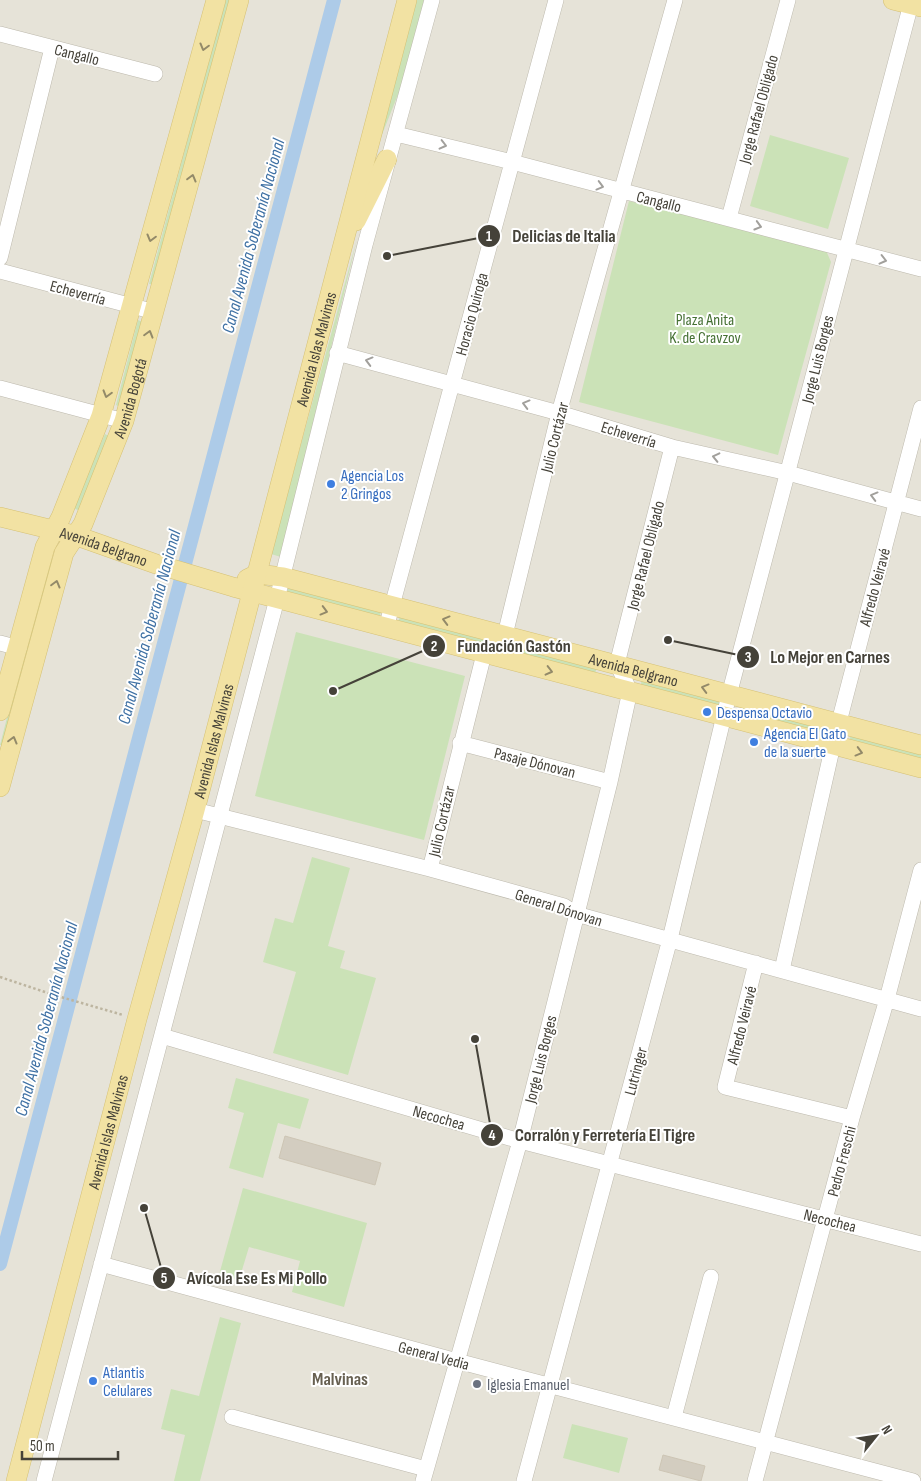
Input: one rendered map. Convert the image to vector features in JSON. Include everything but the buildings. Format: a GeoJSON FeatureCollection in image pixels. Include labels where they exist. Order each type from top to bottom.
{"type":"FeatureCollection","features":[{"type":"Feature","properties":{"kind":"main road","name":"Avenida Bogotá"},"geometry":{"type":"LineString","coordinates":[[0,711],[19,648],[45,546],[101,416],[133,306],[216,0]]}},
{"type":"Feature","properties":{"kind":"main road","name":"Avenida Bogotá"},"geometry":{"type":"LineString","coordinates":[[0,787],[3,764],[64,553],[83,524],[124,421],[240,0]]}},
{"type":"Feature","properties":{"kind":"main road","name":"Avenida Islas Malvinas"},"geometry":{"type":"LineString","coordinates":[[16,1481],[137,1019],[195,810],[406,0]]}},
{"type":"Feature","properties":{"kind":"main road"},"geometry":{"type":"LineString","coordinates":[[339,254],[387,160]]}},
{"type":"Feature","properties":{"kind":"main road","name":"Avenida Belgrano"},"geometry":{"type":"LineString","coordinates":[[0,517],[74,536],[156,564],[277,599],[921,768]]}},
{"type":"Feature","properties":{"kind":"main road"},"geometry":{"type":"LineString","coordinates":[[233,587],[257,574]]}},
{"type":"Feature","properties":{"kind":"main road","name":"Avenida Belgrano"},"geometry":{"type":"LineString","coordinates":[[257,574],[283,577],[921,745]]}},
{"type":"Feature","properties":{"kind":"street","name":"Avenida Islas Malvinas"},"geometry":{"type":"LineString","coordinates":[[44,1481],[283,577],[387,160],[396,134],[432,0]]}},
{"type":"Feature","properties":{"kind":"street","name":"Horacio Quiroga"},"geometry":{"type":"LineString","coordinates":[[386,628],[556,0]]}},
{"type":"Feature","properties":{"kind":"street","name":"Julio Cortázar"},"geometry":{"type":"LineString","coordinates":[[505,635],[559,413],[675,0]]}},
{"type":"Feature","properties":{"kind":"street","name":"Jorge Rafael Obligado"},"geometry":{"type":"LineString","coordinates":[[729,218],[788,0]]}},
{"type":"Feature","properties":{"kind":"street","name":"Jorge Luis Borges"},"geometry":{"type":"LineString","coordinates":[[725,718],[729,694],[909,3]]}},
{"type":"Feature","properties":{"kind":"street","name":"Cangallo"},"geometry":{"type":"LineString","coordinates":[[0,34],[155,74]]}},
{"type":"Feature","properties":{"kind":"street"},"geometry":{"type":"LineString","coordinates":[[0,258],[52,48]]}},
{"type":"Feature","properties":{"kind":"street","name":"Cangallo"},"geometry":{"type":"LineString","coordinates":[[396,134],[512,162],[921,269]]}},
{"type":"Feature","properties":{"kind":"street","name":"Echeverría"},"geometry":{"type":"LineString","coordinates":[[0,271],[155,312]]}},
{"type":"Feature","properties":{"kind":"street","name":"Echeverría"},"geometry":{"type":"LineString","coordinates":[[338,353],[559,413],[672,447],[788,473],[921,509]]}},
{"type":"Feature","properties":{"kind":"street"},"geometry":{"type":"LineString","coordinates":[[0,388],[124,421]]}},
{"type":"Feature","properties":{"kind":"street","name":"Alfredo Veiravé"},"geometry":{"type":"LineString","coordinates":[[782,970],[838,723],[921,408]]}},
{"type":"Feature","properties":{"kind":"street","name":"Jorge Rafael Obligado"},"geometry":{"type":"LineString","coordinates":[[617,664],[672,447]]}},
{"type":"Feature","properties":{"kind":"street"},"geometry":{"type":"LineString","coordinates":[[484,654],[505,635]]}},
{"type":"Feature","properties":{"kind":"street"},"geometry":{"type":"LineString","coordinates":[[0,643],[19,648]]}},
{"type":"Feature","properties":{"kind":"street","name":"Julio Cortázar"},"geometry":{"type":"LineString","coordinates":[[430,868],[484,654]]}},
{"type":"Feature","properties":{"kind":"street"},"geometry":{"type":"LineString","coordinates":[[617,664],[630,691]]}},
{"type":"Feature","properties":{"kind":"street","name":"Jorge Luis Borges"},"geometry":{"type":"LineString","coordinates":[[425,1475],[520,1141],[610,782],[630,691]]}},
{"type":"Feature","properties":{"kind":"street","name":"Lutringer"},"geometry":{"type":"LineString","coordinates":[[524,1481],[670,939],[725,718]]}},
{"type":"Feature","properties":{"kind":"street","name":"Pasaje Dónovan"},"geometry":{"type":"LineString","coordinates":[[460,743],[610,782]]}},
{"type":"Feature","properties":{"kind":"street","name":"General Dónovan"},"geometry":{"type":"LineString","coordinates":[[195,810],[430,868],[564,906],[576,914],[921,1009]]}},
{"type":"Feature","properties":{"kind":"street","name":"Pedro Freschi"},"geometry":{"type":"LineString","coordinates":[[755,1481],[852,1118],[919,886],[921,870]]}},
{"type":"Feature","properties":{"kind":"street","name":"Alfredo Veiravé"},"geometry":{"type":"LineString","coordinates":[[756,963],[725,1087],[852,1118]]}},
{"type":"Feature","properties":{"kind":"street","name":"Necochea"},"geometry":{"type":"LineString","coordinates":[[162,1036],[520,1141],[921,1244]]}},
{"type":"Feature","properties":{"kind":"street","name":"General Vedia"},"geometry":{"type":"LineString","coordinates":[[102,1264],[457,1361],[913,1481]]}},
{"type":"Feature","properties":{"kind":"street"},"geometry":{"type":"LineString","coordinates":[[674,1417],[711,1278]]}},
{"type":"Feature","properties":{"kind":"street"},"geometry":{"type":"LineString","coordinates":[[232,1418],[425,1475]]}},
{"type":"Feature","properties":{"kind":"path"},"geometry":{"type":"LineString","coordinates":[[0,977],[54,996],[137,1019]]}},
{"type":"Feature","properties":{"kind":"shaded area"},"geometry":{"type":"Polygon","coordinates":[[[0,0],[921,0],[921,1481],[0,1481],[0,0]]]}},
{"type":"Feature","properties":{"kind":"green space"},"geometry":{"type":"Polygon","coordinates":[[[225,0],[233,0],[157,285],[149,284],[225,0]]]}},
{"type":"Feature","properties":{"kind":"green space"},"geometry":{"type":"Polygon","coordinates":[[[415,0],[424,0],[403,82],[375,152],[415,0]]]}},
{"type":"Feature","properties":{"kind":"green space"},"geometry":{"type":"Polygon","coordinates":[[[770,135],[849,158],[828,229],[750,206],[770,135]]]}},
{"type":"Feature","properties":{"kind":"green space","name":"Plaza Anita K. de Cravzov"},"geometry":{"type":"Polygon","coordinates":[[[629,201],[825,248],[831,262],[778,455],[579,402],[629,201]]]}},
{"type":"Feature","properties":{"kind":"green space"},"geometry":{"type":"Polygon","coordinates":[[[357,239],[281,557],[271,554],[357,239]]]}},
{"type":"Feature","properties":{"kind":"green space"},"geometry":{"type":"Polygon","coordinates":[[[138,320],[145,323],[123,409],[116,405],[138,320]]]}},
{"type":"Feature","properties":{"kind":"green space"},"geometry":{"type":"Polygon","coordinates":[[[105,434],[112,438],[80,511],[73,508],[105,434]]]}},
{"type":"Feature","properties":{"kind":"green space"},"geometry":{"type":"Polygon","coordinates":[[[48,558],[56,561],[4,745],[0,745],[48,558]]]}},
{"type":"Feature","properties":{"kind":"green space"},"geometry":{"type":"Polygon","coordinates":[[[289,586],[381,611],[379,620],[286,595],[289,586]]]}},
{"type":"Feature","properties":{"kind":"green space"},"geometry":{"type":"Polygon","coordinates":[[[400,615],[484,638],[481,647],[398,624],[400,615]]]}},
{"type":"Feature","properties":{"kind":"green space"},"geometry":{"type":"Polygon","coordinates":[[[296,632],[465,676],[424,840],[255,796],[296,632]]]}},
{"type":"Feature","properties":{"kind":"green space"},"geometry":{"type":"Polygon","coordinates":[[[513,643],[597,665],[595,675],[511,652],[513,643]]]}},
{"type":"Feature","properties":{"kind":"green space"},"geometry":{"type":"Polygon","coordinates":[[[642,679],[721,700],[718,709],[640,688],[642,679]]]}},
{"type":"Feature","properties":{"kind":"green space"},"geometry":{"type":"Polygon","coordinates":[[[742,706],[826,728],[823,738],[740,715],[742,706]]]}},
{"type":"Feature","properties":{"kind":"green space"},"geometry":{"type":"Polygon","coordinates":[[[851,735],[921,754],[921,764],[848,744],[851,735]]]}},
{"type":"Feature","properties":{"kind":"green space"},"geometry":{"type":"Polygon","coordinates":[[[312,857],[350,868],[328,946],[345,951],[340,968],[376,978],[348,1075],[273,1053],[296,972],[263,962],[275,918],[293,923],[312,857]]]}},
{"type":"Feature","properties":{"kind":"green space"},"geometry":{"type":"Polygon","coordinates":[[[236,1078],[309,1099],[300,1129],[278,1123],[263,1178],[229,1168],[244,1113],[228,1108],[236,1078]]]}},
{"type":"Feature","properties":{"kind":"green space"},"geometry":{"type":"Polygon","coordinates":[[[243,1188],[367,1223],[344,1307],[292,1292],[300,1261],[249,1247],[239,1280],[219,1275],[243,1188]]]}},
{"type":"Feature","properties":{"kind":"green space"},"geometry":{"type":"Polygon","coordinates":[[[220,1317],[241,1323],[200,1481],[174,1481],[185,1435],[161,1429],[171,1389],[199,1396],[220,1317]]]}},
{"type":"Feature","properties":{"kind":"green space"},"geometry":{"type":"Polygon","coordinates":[[[572,1424],[628,1438],[619,1473],[563,1458],[572,1424]]]}},
{"type":"Feature","properties":{"kind":"waterway","name":"Canal Avenida Soberanía Nacional"},"geometry":{"type":"LineString","coordinates":[[0,1264],[334,0]]}},
{"type":"Feature","properties":{"kind":"place","name":"Delicias de Italia"},"geometry":{"type":"Point","coordinates":[387,256]}},
{"type":"Feature","properties":{"kind":"place","name":"Agencia Los 2 Gringos"},"geometry":{"type":"Point","coordinates":[331,484]}},
{"type":"Feature","properties":{"kind":"place","name":"Lo Mejor en Carnes"},"geometry":{"type":"Point","coordinates":[668,640]}},
{"type":"Feature","properties":{"kind":"place","name":"Fundación Gastón"},"geometry":{"type":"Point","coordinates":[333,691]}},
{"type":"Feature","properties":{"kind":"place","name":"Despensa Octavio"},"geometry":{"type":"Point","coordinates":[707,712]}},
{"type":"Feature","properties":{"kind":"place","name":"Agencia El Gato de la suerte"},"geometry":{"type":"Point","coordinates":[754,742]}},
{"type":"Feature","properties":{"kind":"place","name":"Corralón y Ferretería El Tigre"},"geometry":{"type":"Point","coordinates":[475,1039]}},
{"type":"Feature","properties":{"kind":"place","name":"Avícola Ese Es Mi Pollo"},"geometry":{"type":"Point","coordinates":[144,1208]}},
{"type":"Feature","properties":{"kind":"place","name":"Atlantis Celulares"},"geometry":{"type":"Point","coordinates":[93,1381]}},
{"type":"Feature","properties":{"kind":"place","name":"Iglesia Emanuel"},"geometry":{"type":"Point","coordinates":[477,1384]}},
{"type":"Feature","properties":{"kind":"district","name":"Malvinas"},"geometry":{"type":"Point","coordinates":[340,1379]}}]}
